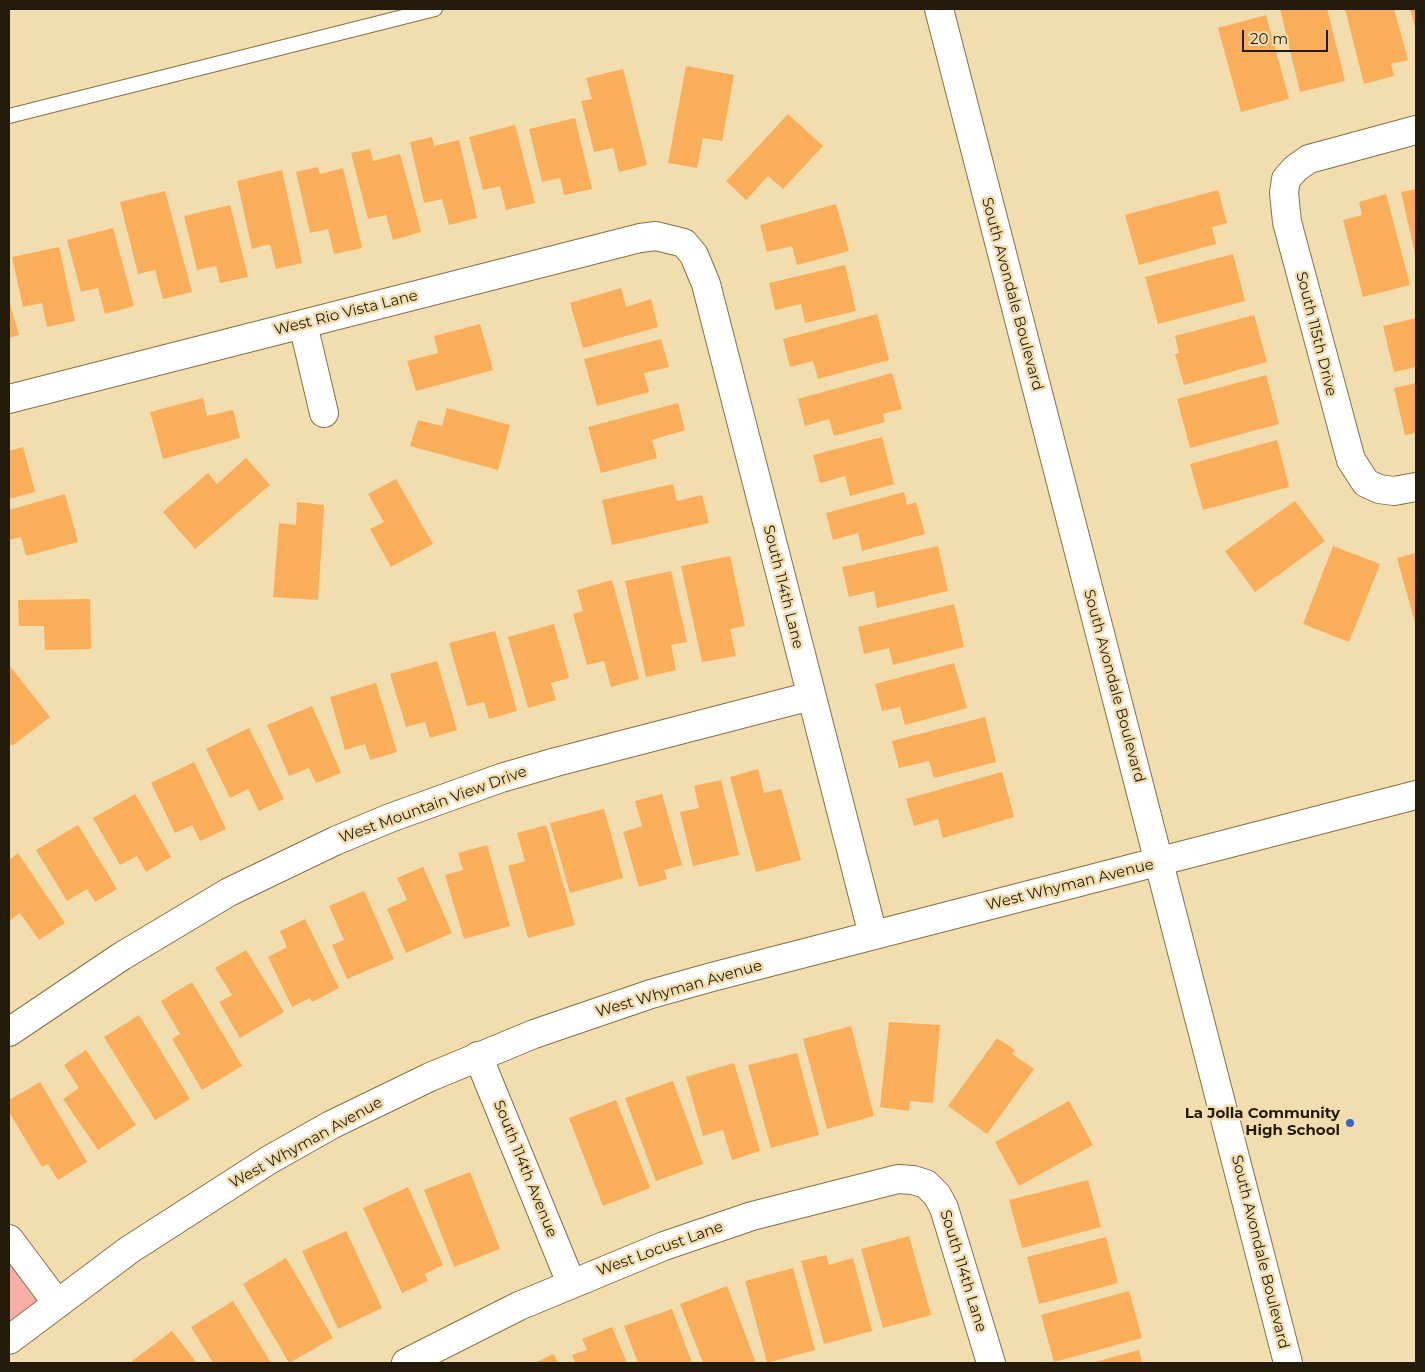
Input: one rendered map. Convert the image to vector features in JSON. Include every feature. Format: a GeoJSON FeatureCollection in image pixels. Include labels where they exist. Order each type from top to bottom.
{"type":"FeatureCollection","features":[{"type":"Feature","properties":{"kind":"street","name":"South Avondale Boulevard"},"geometry":{"type":"LineString","coordinates":[[939,9],[1288,1363]]}},
{"type":"Feature","properties":{"kind":"street","name":"South 115th Drive"},"geometry":{"type":"LineString","coordinates":[[1416,130],[1309,159],[1296,168],[1286,179],[1285,208],[1340,426],[1351,460],[1366,483],[1379,489],[1394,491],[1416,487]]}},
{"type":"Feature","properties":{"kind":"street","name":"West Rio Vista Lane"},"geometry":{"type":"LineString","coordinates":[[9,399],[640,238],[656,236],[671,238],[684,243]]}},
{"type":"Feature","properties":{"kind":"street","name":"South 114th Lane"},"geometry":{"type":"LineString","coordinates":[[684,243],[694,255],[706,284],[874,935]]}},
{"type":"Feature","properties":{"kind":"street"},"geometry":{"type":"LineString","coordinates":[[303,324],[324,413]]}},
{"type":"Feature","properties":{"kind":"street","name":"West Mountain View Drive"},"geometry":{"type":"LineString","coordinates":[[9,1032],[122,956],[205,906],[278,867],[381,822],[501,778],[811,696]]}},
{"type":"Feature","properties":{"kind":"street","name":"West Whyman Avenue"},"geometry":{"type":"LineString","coordinates":[[9,1340],[57,1303],[173,1220],[269,1160],[331,1125],[478,1056],[534,1034],[651,994],[1416,796]]}},
{"type":"Feature","properties":{"kind":"street","name":"South 114th Avenue"},"geometry":{"type":"LineString","coordinates":[[478,1056],[571,1282]]}},
{"type":"Feature","properties":{"kind":"street","name":"West Locust Lane"},"geometry":{"type":"LineString","coordinates":[[406,1363],[469,1330],[571,1282],[664,1246],[752,1216],[883,1181],[913,1180],[926,1184]]}},
{"type":"Feature","properties":{"kind":"street","name":"South 114th Lane"},"geometry":{"type":"LineString","coordinates":[[926,1184],[937,1195],[949,1222],[991,1363]]}},
{"type":"Feature","properties":{"kind":"street"},"geometry":{"type":"LineString","coordinates":[[9,1239],[57,1303]]}},
{"type":"Feature","properties":{"kind":"lane"},"geometry":{"type":"LineString","coordinates":[[9,116],[418,11],[435,9]]}},
{"type":"Feature","properties":{"kind":"shaded area"},"geometry":{"type":"Polygon","coordinates":[[[9,1239],[57,1303],[9,1340],[9,1239]]]}},
{"type":"Feature","properties":{"kind":"building"},"geometry":{"type":"Polygon","coordinates":[[[1280,9],[1327,9],[1345,81],[1300,92],[1280,9]]]}},
{"type":"Feature","properties":{"kind":"building"},"geometry":{"type":"Polygon","coordinates":[[[1345,9],[1394,9],[1408,60],[1391,64],[1394,76],[1364,84],[1345,9]]]}},
{"type":"Feature","properties":{"kind":"building"},"geometry":{"type":"Polygon","coordinates":[[[1410,9],[1416,9],[1416,31],[1410,9]]]}},
{"type":"Feature","properties":{"kind":"building"},"geometry":{"type":"Polygon","coordinates":[[[1266,15],[1289,99],[1241,112],[1218,28],[1266,15]]]}},
{"type":"Feature","properties":{"kind":"building"},"geometry":{"type":"Polygon","coordinates":[[[686,66],[734,75],[722,141],[703,138],[697,168],[668,163],[686,66]]]}},
{"type":"Feature","properties":{"kind":"building"},"geometry":{"type":"Polygon","coordinates":[[[623,69],[647,165],[619,172],[613,148],[594,152],[581,101],[592,99],[586,78],[623,69]]]}},
{"type":"Feature","properties":{"kind":"building"},"geometry":{"type":"Polygon","coordinates":[[[788,114],[823,146],[783,189],[768,176],[746,200],[726,181],[788,114]]]}},
{"type":"Feature","properties":{"kind":"building"},"geometry":{"type":"Polygon","coordinates":[[[575,118],[592,189],[564,195],[560,178],[542,182],[529,129],[575,118]]]}},
{"type":"Feature","properties":{"kind":"building"},"geometry":{"type":"Polygon","coordinates":[[[515,125],[535,203],[506,210],[500,186],[483,190],[469,137],[515,125]]]}},
{"type":"Feature","properties":{"kind":"building"},"geometry":{"type":"Polygon","coordinates":[[[432,137],[434,146],[459,140],[477,218],[449,225],[442,199],[424,203],[410,142],[432,137]]]}},
{"type":"Feature","properties":{"kind":"building"},"geometry":{"type":"Polygon","coordinates":[[[370,149],[373,161],[400,154],[421,232],[393,240],[386,215],[368,219],[351,153],[370,149]]]}},
{"type":"Feature","properties":{"kind":"building"},"geometry":{"type":"Polygon","coordinates":[[[318,167],[320,174],[343,168],[362,248],[334,254],[328,229],[310,233],[296,172],[318,167]]]}},
{"type":"Feature","properties":{"kind":"building"},"geometry":{"type":"Polygon","coordinates":[[[282,170],[302,263],[276,269],[270,244],[252,249],[237,181],[282,170]]]}},
{"type":"Feature","properties":{"kind":"building"},"geometry":{"type":"Polygon","coordinates":[[[1416,189],[1416,254],[1415,254],[1401,192],[1416,189]]]}},
{"type":"Feature","properties":{"kind":"building"},"geometry":{"type":"Polygon","coordinates":[[[1218,190],[1227,223],[1212,227],[1216,244],[1139,265],[1125,215],[1218,190]]]}},
{"type":"Feature","properties":{"kind":"building"},"geometry":{"type":"Polygon","coordinates":[[[165,191],[192,292],[163,299],[155,270],[138,274],[120,202],[165,191]]]}},
{"type":"Feature","properties":{"kind":"building"},"geometry":{"type":"Polygon","coordinates":[[[1386,194],[1410,285],[1363,297],[1343,220],[1362,215],[1359,202],[1386,194]]]}},
{"type":"Feature","properties":{"kind":"building"},"geometry":{"type":"Polygon","coordinates":[[[836,204],[849,251],[797,265],[792,246],[767,252],[760,225],[836,204]]]}},
{"type":"Feature","properties":{"kind":"building"},"geometry":{"type":"Polygon","coordinates":[[[230,205],[248,277],[220,283],[216,266],[197,270],[184,216],[230,205]]]}},
{"type":"Feature","properties":{"kind":"building"},"geometry":{"type":"Polygon","coordinates":[[[113,228],[134,306],[105,314],[98,288],[81,292],[67,240],[113,228]]]}},
{"type":"Feature","properties":{"kind":"building"},"geometry":{"type":"Polygon","coordinates":[[[59,247],[75,321],[47,327],[42,303],[23,307],[12,257],[59,247]]]}},
{"type":"Feature","properties":{"kind":"building"},"geometry":{"type":"Polygon","coordinates":[[[1233,254],[1245,301],[1158,324],[1145,277],[1233,254]]]}},
{"type":"Feature","properties":{"kind":"building"},"geometry":{"type":"Polygon","coordinates":[[[845,265],[856,311],[805,323],[801,304],[775,310],[769,283],[845,265]]]}},
{"type":"Feature","properties":{"kind":"building"},"geometry":{"type":"Polygon","coordinates":[[[621,288],[626,307],[651,299],[658,327],[583,348],[570,303],[621,288]]]}},
{"type":"Feature","properties":{"kind":"building"},"geometry":{"type":"Polygon","coordinates":[[[9,301],[19,335],[9,338],[9,301]]]}},
{"type":"Feature","properties":{"kind":"building"},"geometry":{"type":"Polygon","coordinates":[[[877,314],[889,360],[818,379],[813,361],[790,367],[783,339],[877,314]]]}},
{"type":"Feature","properties":{"kind":"building"},"geometry":{"type":"Polygon","coordinates":[[[1254,315],[1267,362],[1184,385],[1175,354],[1179,353],[1175,336],[1254,315]]]}},
{"type":"Feature","properties":{"kind":"building"},"geometry":{"type":"Polygon","coordinates":[[[1416,318],[1416,367],[1394,372],[1383,326],[1416,318]]]}},
{"type":"Feature","properties":{"kind":"building"},"geometry":{"type":"Polygon","coordinates":[[[480,324],[493,370],[416,391],[407,361],[438,353],[434,336],[480,324]]]}},
{"type":"Feature","properties":{"kind":"building"},"geometry":{"type":"Polygon","coordinates":[[[661,339],[669,367],[644,373],[649,392],[597,406],[584,359],[661,339]]]}},
{"type":"Feature","properties":{"kind":"building"},"geometry":{"type":"Polygon","coordinates":[[[892,373],[902,409],[883,414],[885,422],[834,436],[829,419],[805,426],[798,399],[892,373]]]}},
{"type":"Feature","properties":{"kind":"building"},"geometry":{"type":"Polygon","coordinates":[[[1266,375],[1279,424],[1190,448],[1177,399],[1266,375]]]}},
{"type":"Feature","properties":{"kind":"building"},"geometry":{"type":"Polygon","coordinates":[[[1416,383],[1416,433],[1405,435],[1394,388],[1416,383]]]}},
{"type":"Feature","properties":{"kind":"building"},"geometry":{"type":"Polygon","coordinates":[[[203,398],[207,416],[233,410],[240,438],[163,459],[150,412],[203,398]]]}},
{"type":"Feature","properties":{"kind":"building"},"geometry":{"type":"Polygon","coordinates":[[[678,403],[685,430],[652,440],[657,458],[601,473],[588,427],[678,403]]]}},
{"type":"Feature","properties":{"kind":"building"},"geometry":{"type":"Polygon","coordinates":[[[447,408],[510,425],[498,470],[410,446],[418,420],[442,426],[447,408]]]}},
{"type":"Feature","properties":{"kind":"building"},"geometry":{"type":"Polygon","coordinates":[[[882,437],[894,484],[850,496],[845,476],[820,483],[813,455],[882,437]]]}},
{"type":"Feature","properties":{"kind":"building"},"geometry":{"type":"Polygon","coordinates":[[[1277,440],[1289,487],[1203,510],[1190,464],[1277,440]]]}},
{"type":"Feature","properties":{"kind":"building"},"geometry":{"type":"Polygon","coordinates":[[[23,447],[35,492],[9,499],[9,451],[23,447]]]}},
{"type":"Feature","properties":{"kind":"building"},"geometry":{"type":"Polygon","coordinates":[[[246,458],[270,485],[195,549],[163,512],[208,473],[217,484],[246,458]]]}},
{"type":"Feature","properties":{"kind":"building"},"geometry":{"type":"Polygon","coordinates":[[[396,479],[433,544],[391,567],[370,529],[384,522],[368,494],[396,479]]]}},
{"type":"Feature","properties":{"kind":"building"},"geometry":{"type":"Polygon","coordinates":[[[673,484],[677,501],[702,495],[709,523],[612,545],[602,500],[673,484]]]}},
{"type":"Feature","properties":{"kind":"building"},"geometry":{"type":"Polygon","coordinates":[[[904,492],[907,505],[916,502],[925,534],[862,551],[858,533],[833,540],[826,513],[904,492]]]}},
{"type":"Feature","properties":{"kind":"building"},"geometry":{"type":"Polygon","coordinates":[[[65,494],[78,542],[26,556],[21,537],[9,540],[9,510],[65,494]]]}},
{"type":"Feature","properties":{"kind":"building"},"geometry":{"type":"Polygon","coordinates":[[[1295,501],[1325,541],[1255,592],[1225,551],[1295,501]]]}},
{"type":"Feature","properties":{"kind":"building"},"geometry":{"type":"Polygon","coordinates":[[[297,502],[324,505],[318,600],[273,597],[279,523],[296,525],[297,502]]]}},
{"type":"Feature","properties":{"kind":"building"},"geometry":{"type":"Polygon","coordinates":[[[938,546],[948,591],[877,608],[874,591],[849,597],[842,567],[938,546]]]}},
{"type":"Feature","properties":{"kind":"building"},"geometry":{"type":"Polygon","coordinates":[[[1333,546],[1380,564],[1349,642],[1303,624],[1333,546]]]}},
{"type":"Feature","properties":{"kind":"building"},"geometry":{"type":"Polygon","coordinates":[[[1416,553],[1416,626],[1397,558],[1416,553]]]}},
{"type":"Feature","properties":{"kind":"building"},"geometry":{"type":"Polygon","coordinates":[[[730,556],[745,626],[730,629],[736,656],[702,662],[681,566],[730,556]]]}},
{"type":"Feature","properties":{"kind":"building"},"geometry":{"type":"Polygon","coordinates":[[[671,571],[687,642],[671,645],[676,670],[646,677],[625,581],[671,571]]]}},
{"type":"Feature","properties":{"kind":"building"},"geometry":{"type":"Polygon","coordinates":[[[612,580],[639,679],[611,687],[604,661],[587,665],[573,614],[583,611],[577,590],[612,580]]]}},
{"type":"Feature","properties":{"kind":"building"},"geometry":{"type":"Polygon","coordinates":[[[90,599],[91,649],[45,650],[44,626],[19,626],[18,600],[90,599]]]}},
{"type":"Feature","properties":{"kind":"building"},"geometry":{"type":"Polygon","coordinates":[[[954,604],[964,647],[893,665],[889,648],[864,654],[858,627],[954,604]]]}},
{"type":"Feature","properties":{"kind":"building"},"geometry":{"type":"Polygon","coordinates":[[[554,624],[569,678],[551,683],[556,700],[528,708],[508,637],[554,624]]]}},
{"type":"Feature","properties":{"kind":"building"},"geometry":{"type":"Polygon","coordinates":[[[495,631],[517,711],[489,719],[484,702],[467,706],[449,643],[495,631]]]}},
{"type":"Feature","properties":{"kind":"building"},"geometry":{"type":"Polygon","coordinates":[[[437,661],[457,730],[430,738],[425,722],[406,727],[390,674],[437,661]]]}},
{"type":"Feature","properties":{"kind":"building"},"geometry":{"type":"Polygon","coordinates":[[[954,663],[967,708],[905,725],[900,707],[882,711],[875,684],[954,663]]]}},
{"type":"Feature","properties":{"kind":"building"},"geometry":{"type":"Polygon","coordinates":[[[9,665],[50,717],[12,746],[9,742],[9,665]]]}},
{"type":"Feature","properties":{"kind":"building"},"geometry":{"type":"Polygon","coordinates":[[[376,683],[397,752],[370,760],[365,744],[345,750],[330,697],[376,683]]]}},
{"type":"Feature","properties":{"kind":"building"},"geometry":{"type":"Polygon","coordinates":[[[312,706],[341,773],[316,783],[309,768],[289,776],[267,725],[312,706]]]}},
{"type":"Feature","properties":{"kind":"building"},"geometry":{"type":"Polygon","coordinates":[[[985,717],[996,762],[934,778],[929,761],[899,768],[892,741],[985,717]]]}},
{"type":"Feature","properties":{"kind":"building"},"geometry":{"type":"Polygon","coordinates":[[[249,728],[284,799],[259,811],[248,789],[230,798],[206,749],[249,728]]]}},
{"type":"Feature","properties":{"kind":"building"},"geometry":{"type":"Polygon","coordinates":[[[194,762],[226,829],[200,841],[192,825],[175,833],[151,783],[194,762]]]}},
{"type":"Feature","properties":{"kind":"building"},"geometry":{"type":"Polygon","coordinates":[[[758,769],[764,793],[781,789],[801,860],[756,872],[730,777],[758,769]]]}},
{"type":"Feature","properties":{"kind":"building"},"geometry":{"type":"Polygon","coordinates":[[[1002,772],[1014,817],[943,838],[938,819],[914,826],[906,799],[1002,772]]]}},
{"type":"Feature","properties":{"kind":"building"},"geometry":{"type":"Polygon","coordinates":[[[721,780],[739,855],[693,866],[680,812],[699,808],[694,786],[721,780]]]}},
{"type":"Feature","properties":{"kind":"building"},"geometry":{"type":"Polygon","coordinates":[[[135,794],[171,857],[146,872],[137,856],[120,865],[93,818],[135,794]]]}},
{"type":"Feature","properties":{"kind":"building"},"geometry":{"type":"Polygon","coordinates":[[[662,794],[682,865],[664,870],[667,879],[639,887],[623,832],[642,826],[635,801],[662,794]]]}},
{"type":"Feature","properties":{"kind":"building"},"geometry":{"type":"Polygon","coordinates":[[[604,809],[623,878],[570,893],[550,823],[604,809]]]}},
{"type":"Feature","properties":{"kind":"building"},"geometry":{"type":"Polygon","coordinates":[[[78,825],[117,889],[95,902],[87,889],[67,901],[36,850],[78,825]]]}},
{"type":"Feature","properties":{"kind":"building"},"geometry":{"type":"Polygon","coordinates":[[[546,825],[575,925],[528,938],[508,866],[525,861],[517,833],[546,825]]]}},
{"type":"Feature","properties":{"kind":"building"},"geometry":{"type":"Polygon","coordinates":[[[487,845],[510,926],[464,939],[445,875],[463,870],[458,853],[487,845]]]}},
{"type":"Feature","properties":{"kind":"building"},"geometry":{"type":"Polygon","coordinates":[[[18,853],[65,923],[39,940],[20,913],[9,921],[9,860],[18,853]]]}},
{"type":"Feature","properties":{"kind":"building"},"geometry":{"type":"Polygon","coordinates":[[[423,867],[452,933],[406,953],[387,909],[407,900],[397,878],[423,867]]]}},
{"type":"Feature","properties":{"kind":"building"},"geometry":{"type":"Polygon","coordinates":[[[364,891],[394,959],[347,979],[332,945],[344,940],[329,906],[364,891]]]}},
{"type":"Feature","properties":{"kind":"building"},"geometry":{"type":"Polygon","coordinates":[[[305,919],[339,988],[312,1002],[310,998],[292,1007],[268,957],[287,947],[280,931],[305,919]]]}},
{"type":"Feature","properties":{"kind":"building"},"geometry":{"type":"Polygon","coordinates":[[[246,950],[284,1012],[240,1038],[219,1002],[232,995],[215,968],[246,950]]]}},
{"type":"Feature","properties":{"kind":"building"},"geometry":{"type":"Polygon","coordinates":[[[192,982],[242,1066],[202,1090],[172,1039],[180,1034],[161,1001],[192,982]]]}},
{"type":"Feature","properties":{"kind":"building"},"geometry":{"type":"Polygon","coordinates":[[[139,1015],[190,1099],[155,1120],[104,1037],[139,1015]]]}},
{"type":"Feature","properties":{"kind":"building"},"geometry":{"type":"Polygon","coordinates":[[[889,1022],[940,1025],[933,1103],[910,1101],[909,1111],[880,1107],[889,1022]]]}},
{"type":"Feature","properties":{"kind":"building"},"geometry":{"type":"Polygon","coordinates":[[[851,1026],[874,1116],[827,1129],[803,1039],[851,1026]]]}},
{"type":"Feature","properties":{"kind":"building"},"geometry":{"type":"Polygon","coordinates":[[[997,1038],[1015,1050],[1012,1054],[1034,1069],[987,1134],[948,1106],[997,1038]]]}},
{"type":"Feature","properties":{"kind":"building"},"geometry":{"type":"Polygon","coordinates":[[[86,1050],[136,1125],[98,1150],[63,1099],[79,1088],[64,1065],[86,1050]]]}},
{"type":"Feature","properties":{"kind":"building"},"geometry":{"type":"Polygon","coordinates":[[[797,1053],[819,1135],[771,1148],[748,1065],[797,1053]]]}},
{"type":"Feature","properties":{"kind":"building"},"geometry":{"type":"Polygon","coordinates":[[[734,1063],[760,1151],[732,1160],[723,1130],[703,1136],[686,1077],[734,1063]]]}},
{"type":"Feature","properties":{"kind":"building"},"geometry":{"type":"Polygon","coordinates":[[[673,1081],[703,1164],[656,1181],[625,1098],[673,1081]]]}},
{"type":"Feature","properties":{"kind":"building"},"geometry":{"type":"Polygon","coordinates":[[[40,1082],[87,1162],[58,1180],[48,1164],[42,1167],[9,1112],[9,1100],[40,1082]]]}},
{"type":"Feature","properties":{"kind":"building"},"geometry":{"type":"Polygon","coordinates":[[[616,1100],[650,1188],[603,1206],[569,1118],[616,1100]]]}},
{"type":"Feature","properties":{"kind":"building"},"geometry":{"type":"Polygon","coordinates":[[[1069,1101],[1093,1145],[1019,1186],[995,1142],[1069,1101]]]}},
{"type":"Feature","properties":{"kind":"building"},"geometry":{"type":"Polygon","coordinates":[[[470,1172],[500,1249],[454,1267],[424,1190],[470,1172]]]}},
{"type":"Feature","properties":{"kind":"building"},"geometry":{"type":"Polygon","coordinates":[[[1088,1180],[1101,1227],[1022,1248],[1009,1200],[1088,1180]]]}},
{"type":"Feature","properties":{"kind":"building"},"geometry":{"type":"Polygon","coordinates":[[[408,1187],[443,1265],[425,1274],[428,1281],[402,1293],[363,1208],[408,1187]]]}},
{"type":"Feature","properties":{"kind":"building"},"geometry":{"type":"Polygon","coordinates":[[[346,1231],[382,1308],[338,1329],[302,1251],[346,1231]]]}},
{"type":"Feature","properties":{"kind":"building"},"geometry":{"type":"Polygon","coordinates":[[[909,1236],[931,1315],[883,1328],[861,1249],[909,1236]]]}},
{"type":"Feature","properties":{"kind":"building"},"geometry":{"type":"Polygon","coordinates":[[[1106,1237],[1118,1283],[1039,1304],[1027,1257],[1106,1237]]]}},
{"type":"Feature","properties":{"kind":"building"},"geometry":{"type":"Polygon","coordinates":[[[826,1255],[829,1265],[853,1258],[872,1331],[824,1344],[801,1261],[826,1255]]]}},
{"type":"Feature","properties":{"kind":"building"},"geometry":{"type":"Polygon","coordinates":[[[286,1258],[333,1338],[289,1363],[243,1284],[286,1258]]]}},
{"type":"Feature","properties":{"kind":"building"},"geometry":{"type":"Polygon","coordinates":[[[793,1268],[815,1350],[767,1363],[745,1281],[793,1268]]]}},
{"type":"Feature","properties":{"kind":"building"},"geometry":{"type":"Polygon","coordinates":[[[727,1286],[756,1363],[703,1363],[680,1304],[727,1286]]]}},
{"type":"Feature","properties":{"kind":"building"},"geometry":{"type":"Polygon","coordinates":[[[1129,1291],[1142,1338],[1054,1362],[1041,1315],[1129,1291]]]}},
{"type":"Feature","properties":{"kind":"building"},"geometry":{"type":"Polygon","coordinates":[[[233,1301],[271,1363],[213,1363],[191,1327],[233,1301]]]}},
{"type":"Feature","properties":{"kind":"building"},"geometry":{"type":"Polygon","coordinates":[[[672,1309],[692,1363],[638,1363],[624,1326],[672,1309]]]}},
{"type":"Feature","properties":{"kind":"building"},"geometry":{"type":"Polygon","coordinates":[[[612,1327],[627,1363],[575,1363],[572,1355],[587,1350],[582,1339],[612,1327]]]}},
{"type":"Feature","properties":{"kind":"building"},"geometry":{"type":"Polygon","coordinates":[[[172,1331],[197,1363],[133,1363],[132,1361],[172,1331]]]}},
{"type":"Feature","properties":{"kind":"building"},"geometry":{"type":"Polygon","coordinates":[[[1139,1350],[1142,1363],[1091,1363],[1139,1350]]]}},
{"type":"Feature","properties":{"kind":"building"},"geometry":{"type":"Polygon","coordinates":[[[554,1354],[558,1363],[534,1363],[554,1354]]]}},
{"type":"Feature","properties":{"kind":"place","name":"La Jolla Community High School"},"geometry":{"type":"Point","coordinates":[1350,1123]}}]}
